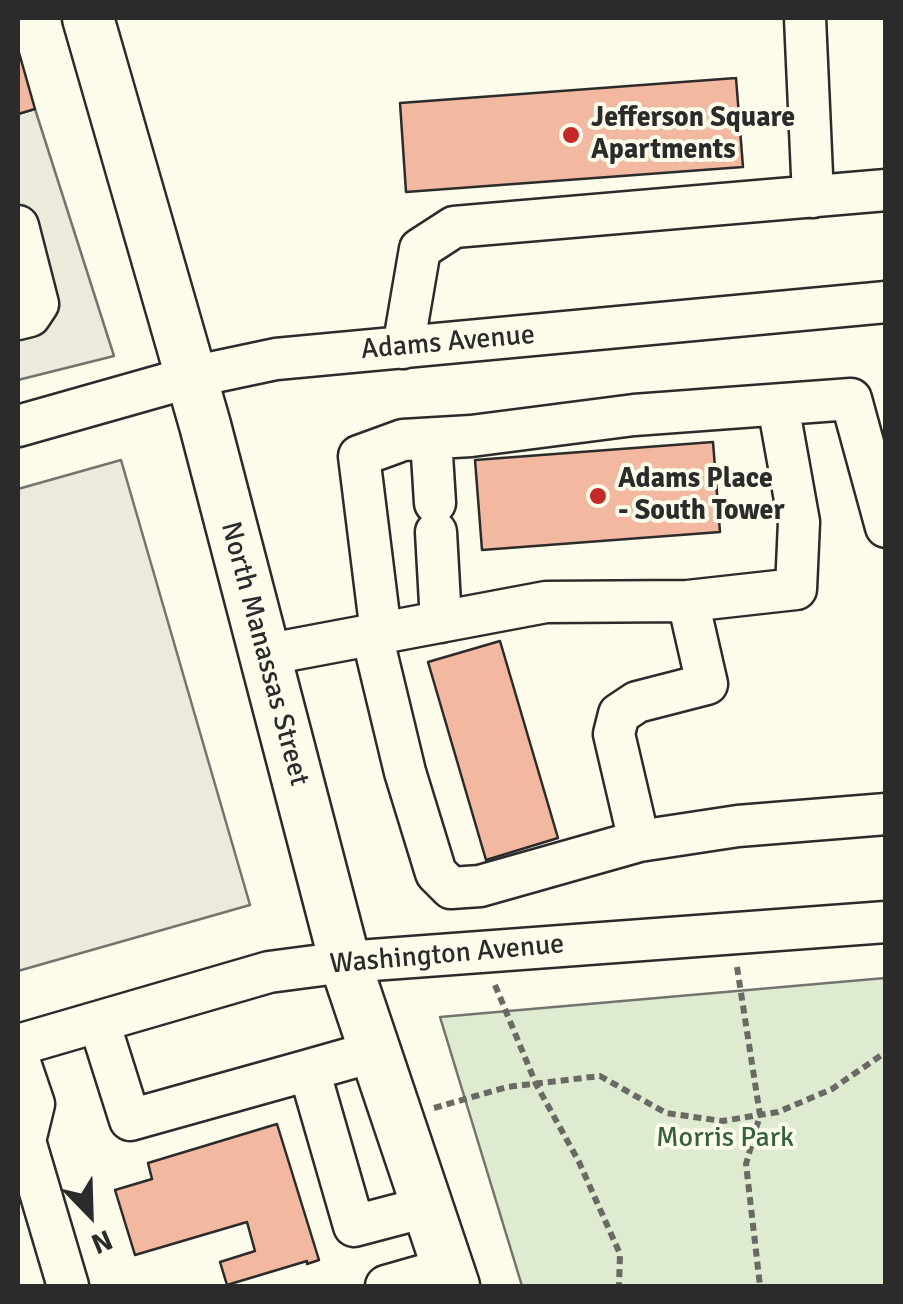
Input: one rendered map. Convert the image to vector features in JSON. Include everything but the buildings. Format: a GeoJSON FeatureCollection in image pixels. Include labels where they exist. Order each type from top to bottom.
{"type":"FeatureCollection","features":[{"type":"Feature","properties":{"kind":"main road","name":"North Manassas Street"},"geometry":{"type":"LineString","coordinates":[[88,18],[191,377],[345,962],[452,1278]]}},
{"type":"Feature","properties":{"kind":"street"},"geometry":{"type":"LineString","coordinates":[[805,18],[813,196]]}},
{"type":"Feature","properties":{"kind":"street"},"geometry":{"type":"LineString","coordinates":[[403,348],[420,249],[454,227],[886,190]]}},
{"type":"Feature","properties":{"kind":"street"},"geometry":{"type":"LineString","coordinates":[[18,226],[38,304],[30,316],[18,319]]}},
{"type":"Feature","properties":{"kind":"street","name":"Adams Avenue"},"geometry":{"type":"LineString","coordinates":[[18,426],[191,377],[276,359],[886,302]]}},
{"type":"Feature","properties":{"kind":"street"},"geometry":{"type":"LineString","coordinates":[[886,527],[852,399],[403,440],[359,456],[377,634],[405,772],[436,874],[451,888],[480,886],[640,841],[738,826],[886,814]]}},
{"type":"Feature","properties":{"kind":"street"},"geometry":{"type":"LineString","coordinates":[[264,654],[546,602],[688,601],[796,589],[799,522],[778,405]]}},
{"type":"Feature","properties":{"kind":"street"},"geometry":{"type":"LineString","coordinates":[[431,439],[441,622]]}},
{"type":"Feature","properties":{"kind":"street"},"geometry":{"type":"LineString","coordinates":[[640,841],[614,734],[619,714],[637,702],[706,684],[688,601]]}},
{"type":"Feature","properties":{"kind":"street","name":"Washington Avenue"},"geometry":{"type":"LineString","coordinates":[[18,1045],[269,972],[345,962],[886,922]]}},
{"type":"Feature","properties":{"kind":"street"},"geometry":{"type":"LineString","coordinates":[[99,1022],[130,1120],[376,1051]]}},
{"type":"Feature","properties":{"kind":"street"},"geometry":{"type":"LineString","coordinates":[[18,1057],[34,1104],[21,1142],[68,1286]]}},
{"type":"Feature","properties":{"kind":"street"},"geometry":{"type":"LineString","coordinates":[[309,1070],[354,1226],[430,1206]]}},
{"type":"Feature","properties":{"kind":"street"},"geometry":{"type":"LineString","coordinates":[[386,1286],[452,1278]]}},
{"type":"Feature","properties":{"kind":"path"},"geometry":{"type":"LineString","coordinates":[[732,933],[760,1115],[746,1164],[760,1286]]}},
{"type":"Feature","properties":{"kind":"path"},"geometry":{"type":"LineString","coordinates":[[482,952],[536,1084],[579,1162],[620,1254],[618,1286]]}},
{"type":"Feature","properties":{"kind":"path"},"geometry":{"type":"LineString","coordinates":[[399,1118],[506,1086],[600,1076],[666,1113],[722,1121],[778,1112],[832,1089],[886,1052]]}},
{"type":"Feature","properties":{"kind":"green space","name":"Morris Park"},"geometry":{"type":"Polygon","coordinates":[[[885,978],[885,1286],[522,1286],[440,1017],[885,978]]]}},
{"type":"Feature","properties":{"kind":"shaded area"},"geometry":{"type":"Polygon","coordinates":[[[35,109],[114,356],[18,380],[18,114],[35,109]]]}},
{"type":"Feature","properties":{"kind":"shaded area"},"geometry":{"type":"Polygon","coordinates":[[[121,460],[250,905],[18,971],[18,489],[121,460]]]}},
{"type":"Feature","properties":{"kind":"place","name":"Jefferson Square Apartments"},"geometry":{"type":"Point","coordinates":[571,135]}},
{"type":"Feature","properties":{"kind":"place","name":"Adams Place - South Tower"},"geometry":{"type":"Point","coordinates":[598,496]}}]}
